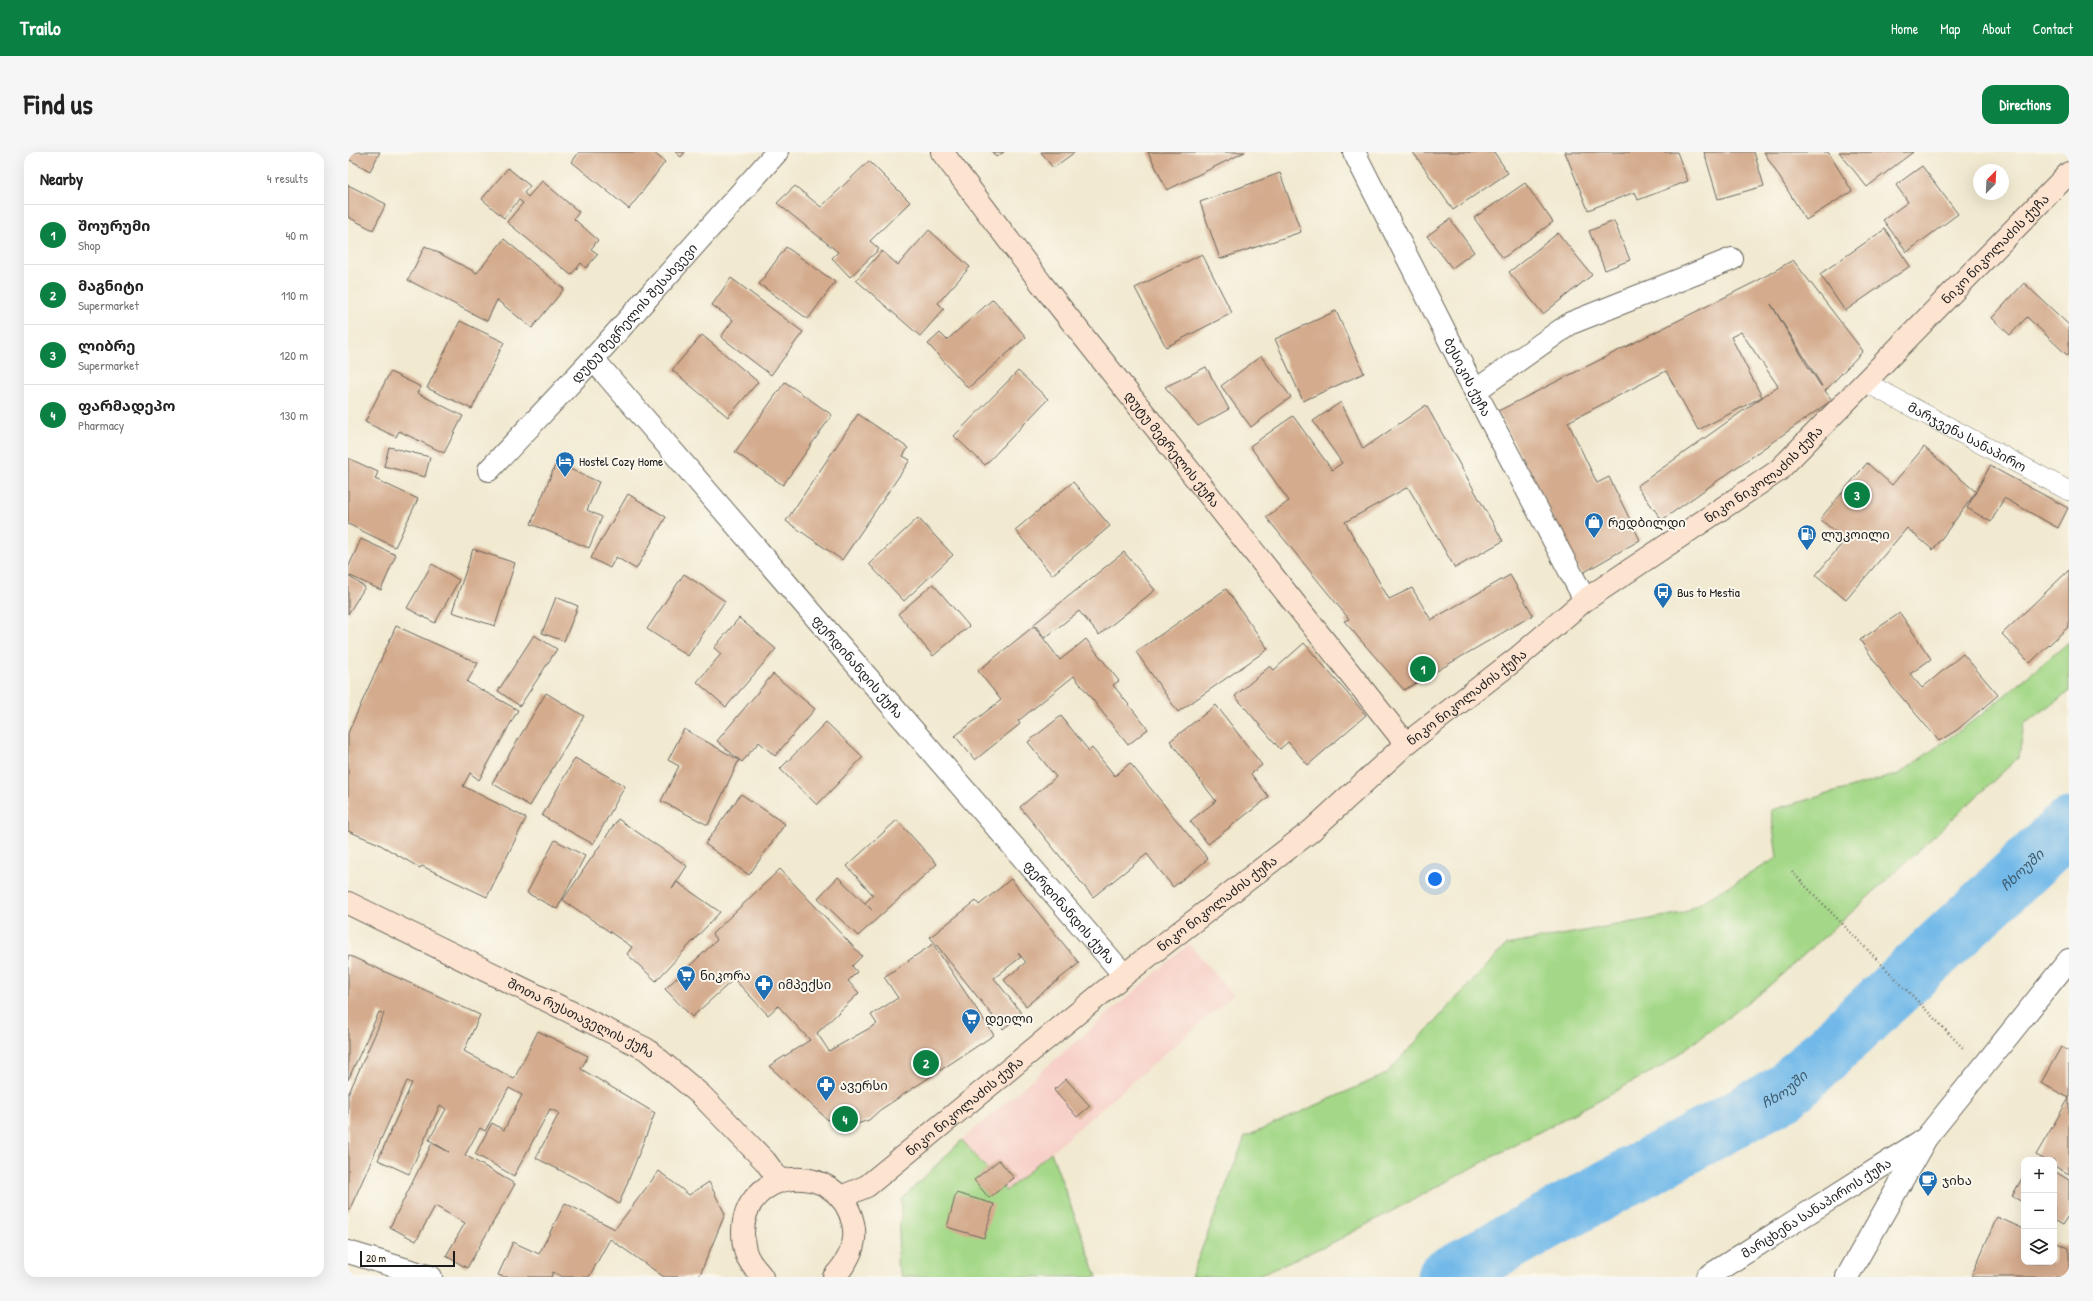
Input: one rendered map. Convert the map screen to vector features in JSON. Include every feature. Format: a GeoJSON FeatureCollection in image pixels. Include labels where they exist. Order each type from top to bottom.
{"type":"FeatureCollection","features":[{"type":"Feature","properties":{"kind":"street","name":"დუტუ მეგრელის შესახვევი"},"geometry":{"type":"LineString","coordinates":[[489,470],[593,359],[777,152]]}},
{"type":"Feature","properties":{"kind":"street","name":"დუტუ მეგრელის ქუჩა"},"geometry":{"type":"LineString","coordinates":[[942,152],[1046,289],[1406,744]]}},
{"type":"Feature","properties":{"kind":"street","name":"ბესიკის ქუჩა"},"geometry":{"type":"LineString","coordinates":[[1354,152],[1475,391],[1585,600]]}},
{"type":"Feature","properties":{"kind":"street","name":"ნიკო ნიკოლაძის ქუჩა"},"geometry":{"type":"LineString","coordinates":[[841,1197],[867,1186],[1124,975],[1311,831],[1406,744],[1516,659],[1585,600],[1778,471],[2069,172]]}},
{"type":"Feature","properties":{"kind":"street"},"geometry":{"type":"LineString","coordinates":[[1475,391],[1570,323],[1732,259]]}},
{"type":"Feature","properties":{"kind":"street","name":"ფერდინანდის ქუჩა"},"geometry":{"type":"LineString","coordinates":[[593,359],[1124,975]]}},
{"type":"Feature","properties":{"kind":"street","name":"შოთა რუსთაველის ქუჩა"},"geometry":{"type":"LineString","coordinates":[[348,903],[646,1049],[702,1095],[765,1161],[780,1181]]}},
{"type":"Feature","properties":{"kind":"street","name":"მარცხენა სანაპიროს ქუჩა"},"geometry":{"type":"LineString","coordinates":[[1847,1277],[1926,1138],[2069,960]]}},
{"type":"Feature","properties":{"kind":"street","name":"მარცხენა სანაპიროს ქუჩა"},"geometry":{"type":"LineString","coordinates":[[1707,1277],[1926,1138]]}},
{"type":"Feature","properties":{"kind":"street"},"geometry":{"type":"LineString","coordinates":[[762,1277],[750,1262],[743,1244],[743,1224],[750,1206],[763,1190],[780,1181],[796,1178],[812,1180],[828,1186],[841,1197],[851,1212],[855,1230],[853,1249],[840,1273]]}},
{"type":"Feature","properties":{"kind":"street"},"geometry":{"type":"LineString","coordinates":[[348,1252],[432,1277]]}},
{"type":"Feature","properties":{"kind":"lane","name":"მარჯვენა სანაპირო"},"geometry":{"type":"LineString","coordinates":[[1865,382],[2069,491]]}},
{"type":"Feature","properties":{"kind":"path"},"geometry":{"type":"LineString","coordinates":[[1792,872],[1981,1068]]}},
{"type":"Feature","properties":{"kind":"shaded area"},"geometry":{"type":"Polygon","coordinates":[[[1189,944],[1233,995],[1006,1191],[962,1140],[1189,944]]]}},
{"type":"Feature","properties":{"kind":"green space"},"geometry":{"type":"Polygon","coordinates":[[[2069,642],[2069,692],[2024,724],[2019,757],[1852,912],[1761,993],[1662,1066],[1336,1241],[1254,1277],[1191,1277],[1245,1137],[1386,1074],[1506,945],[1683,913],[1777,858],[1771,810],[1899,774],[1981,715],[2069,642]]]}},
{"type":"Feature","properties":{"kind":"green space"},"geometry":{"type":"Polygon","coordinates":[[[962,1140],[1006,1191],[1051,1152],[1097,1277],[902,1277],[897,1264],[902,1199],[962,1140]]]}},
{"type":"Feature","properties":{"kind":"building"},"geometry":{"type":"Polygon","coordinates":[[[348,152],[380,152],[370,171],[348,159],[348,152]]]}},
{"type":"Feature","properties":{"kind":"building"},"geometry":{"type":"Polygon","coordinates":[[[579,152],[653,152],[665,162],[629,209],[572,162],[579,152]]]}},
{"type":"Feature","properties":{"kind":"building"},"geometry":{"type":"Polygon","coordinates":[[[675,152],[685,152],[681,157],[675,152]]]}},
{"type":"Feature","properties":{"kind":"building"},"geometry":{"type":"Polygon","coordinates":[[[992,152],[1004,152],[996,157],[992,152]]]}},
{"type":"Feature","properties":{"kind":"building"},"geometry":{"type":"Polygon","coordinates":[[[1041,152],[1075,152],[1053,168],[1041,152]]]}},
{"type":"Feature","properties":{"kind":"building"},"geometry":{"type":"Polygon","coordinates":[[[1148,152],[1245,152],[1167,190],[1148,152]]]}},
{"type":"Feature","properties":{"kind":"building"},"geometry":{"type":"Polygon","coordinates":[[[1413,152],[1494,152],[1508,173],[1453,210],[1413,152]]]}},
{"type":"Feature","properties":{"kind":"building"},"geometry":{"type":"Polygon","coordinates":[[[1565,152],[1677,152],[1688,181],[1638,200],[1635,192],[1588,210],[1565,152]]]}},
{"type":"Feature","properties":{"kind":"building"},"geometry":{"type":"Polygon","coordinates":[[[1704,152],[1754,152],[1764,186],[1718,199],[1704,152]]]}},
{"type":"Feature","properties":{"kind":"building"},"geometry":{"type":"Polygon","coordinates":[[[1764,152],[1828,152],[1852,191],[1806,220],[1764,152]]]}},
{"type":"Feature","properties":{"kind":"building"},"geometry":{"type":"Polygon","coordinates":[[[1839,152],[1913,152],[1867,187],[1839,152]]]}},
{"type":"Feature","properties":{"kind":"building"},"geometry":{"type":"Polygon","coordinates":[[[869,161],[910,202],[870,241],[879,249],[850,277],[832,258],[838,252],[777,203],[795,186],[821,207],[869,161]]]}},
{"type":"Feature","properties":{"kind":"building"},"geometry":{"type":"Polygon","coordinates":[[[1922,166],[1958,214],[1907,252],[1883,220],[1908,202],[1896,185],[1922,166]]]}},
{"type":"Feature","properties":{"kind":"building"},"geometry":{"type":"Polygon","coordinates":[[[508,168],[530,186],[524,193],[528,197],[542,181],[579,212],[574,219],[598,240],[591,249],[598,254],[586,268],[581,263],[571,275],[507,222],[523,203],[519,200],[504,218],[482,199],[508,168]]]}},
{"type":"Feature","properties":{"kind":"building"},"geometry":{"type":"Polygon","coordinates":[[[1280,173],[1301,232],[1220,259],[1200,202],[1280,173]]]}},
{"type":"Feature","properties":{"kind":"building"},"geometry":{"type":"Polygon","coordinates":[[[1525,183],[1553,222],[1503,258],[1474,218],[1525,183]]]}},
{"type":"Feature","properties":{"kind":"building"},"geometry":{"type":"Polygon","coordinates":[[[348,185],[386,204],[373,230],[348,217],[348,185]]]}},
{"type":"Feature","properties":{"kind":"building"},"geometry":{"type":"Polygon","coordinates":[[[1450,219],[1474,252],[1452,268],[1427,236],[1450,219]]]}},
{"type":"Feature","properties":{"kind":"building"},"geometry":{"type":"Polygon","coordinates":[[[1614,221],[1630,260],[1605,270],[1589,231],[1614,221]]]}},
{"type":"Feature","properties":{"kind":"building"},"geometry":{"type":"Polygon","coordinates":[[[1885,229],[1910,266],[1845,311],[1820,274],[1885,229]]]}},
{"type":"Feature","properties":{"kind":"building"},"geometry":{"type":"Polygon","coordinates":[[[929,230],[970,267],[938,303],[944,309],[920,336],[856,280],[882,251],[898,265],[929,230]]]}},
{"type":"Feature","properties":{"kind":"building"},"geometry":{"type":"Polygon","coordinates":[[[1558,233],[1592,275],[1543,314],[1509,272],[1558,233]]]}},
{"type":"Feature","properties":{"kind":"building"},"geometry":{"type":"Polygon","coordinates":[[[504,239],[564,289],[532,328],[497,300],[487,321],[408,280],[425,246],[477,273],[504,239]]]}},
{"type":"Feature","properties":{"kind":"building"},"geometry":{"type":"Polygon","coordinates":[[[786,247],[835,282],[808,319],[759,284],[786,247]]]}},
{"type":"Feature","properties":{"kind":"building"},"geometry":{"type":"Polygon","coordinates":[[[1202,254],[1232,313],[1166,347],[1135,288],[1202,254]]]}},
{"type":"Feature","properties":{"kind":"building"},"geometry":{"type":"Polygon","coordinates":[[[1793,260],[1863,351],[1825,391],[1832,400],[1662,520],[1637,486],[1778,386],[1741,332],[1731,337],[1762,397],[1698,430],[1666,371],[1568,422],[1597,483],[1609,477],[1640,540],[1581,574],[1498,411],[1757,281],[1793,260]],[[1771,304],[1807,365],[1822,386],[1771,304]]]}},
{"type":"Feature","properties":{"kind":"building"},"geometry":{"type":"Polygon","coordinates":[[[731,278],[803,332],[771,375],[721,337],[733,320],[712,305],[731,278]]]}},
{"type":"Feature","properties":{"kind":"building"},"geometry":{"type":"Polygon","coordinates":[[[2024,283],[2069,325],[2069,353],[2067,355],[2027,317],[2010,335],[1992,318],[2024,283]]]}},
{"type":"Feature","properties":{"kind":"building"},"geometry":{"type":"Polygon","coordinates":[[[993,299],[1026,337],[968,388],[928,344],[940,333],[947,340],[993,299]]]}},
{"type":"Feature","properties":{"kind":"building"},"geometry":{"type":"Polygon","coordinates":[[[1336,311],[1364,373],[1303,401],[1275,339],[1336,311]]]}},
{"type":"Feature","properties":{"kind":"building"},"geometry":{"type":"Polygon","coordinates":[[[460,321],[504,342],[472,409],[427,388],[460,321]]]}},
{"type":"Feature","properties":{"kind":"building"},"geometry":{"type":"Polygon","coordinates":[[[702,335],[758,382],[728,417],[672,370],[702,335]]]}},
{"type":"Feature","properties":{"kind":"building"},"geometry":{"type":"Polygon","coordinates":[[[1261,356],[1291,397],[1251,427],[1221,386],[1261,356]]]}},
{"type":"Feature","properties":{"kind":"building"},"geometry":{"type":"Polygon","coordinates":[[[1206,367],[1229,409],[1198,426],[1165,387],[1206,367]]]}},
{"type":"Feature","properties":{"kind":"building"},"geometry":{"type":"Polygon","coordinates":[[[1018,371],[1048,399],[985,465],[954,436],[1018,371]]]}},
{"type":"Feature","properties":{"kind":"building"},"geometry":{"type":"Polygon","coordinates":[[[390,372],[421,387],[417,393],[463,416],[444,453],[399,431],[396,437],[365,422],[390,372]]]}},
{"type":"Feature","properties":{"kind":"building"},"geometry":{"type":"Polygon","coordinates":[[[785,382],[832,415],[783,485],[735,452],[785,382]]]}},
{"type":"Feature","properties":{"kind":"building"},"geometry":{"type":"Polygon","coordinates":[[[1341,402],[1363,449],[1426,405],[1503,541],[1455,568],[1408,487],[1345,522],[1389,599],[1412,588],[1431,620],[1510,575],[1533,615],[1404,690],[1344,621],[1349,619],[1266,517],[1289,501],[1250,446],[1293,416],[1332,470],[1342,463],[1313,421],[1341,402]]]}},
{"type":"Feature","properties":{"kind":"building"},"geometry":{"type":"Polygon","coordinates":[[[858,414],[908,448],[903,456],[910,460],[842,560],[786,521],[858,414]]]}},
{"type":"Feature","properties":{"kind":"building"},"geometry":{"type":"Polygon","coordinates":[[[389,447],[430,457],[425,477],[384,466],[389,447]]]}},
{"type":"Feature","properties":{"kind":"building"},"geometry":{"type":"Polygon","coordinates":[[[1924,447],[1976,492],[1933,550],[1907,528],[1846,600],[1816,575],[1845,540],[1820,519],[1867,463],[1892,485],[1924,447]]]}},
{"type":"Feature","properties":{"kind":"building"},"geometry":{"type":"Polygon","coordinates":[[[348,458],[378,472],[375,479],[418,499],[395,547],[348,524],[348,458]]]}},
{"type":"Feature","properties":{"kind":"building"},"geometry":{"type":"Polygon","coordinates":[[[556,463],[599,482],[587,510],[602,517],[589,548],[531,524],[556,463]]]}},
{"type":"Feature","properties":{"kind":"building"},"geometry":{"type":"Polygon","coordinates":[[[1990,466],[2068,508],[2058,528],[2004,498],[1991,522],[1967,508],[1990,466]]]}},
{"type":"Feature","properties":{"kind":"building"},"geometry":{"type":"Polygon","coordinates":[[[1073,482],[1110,526],[1052,575],[1015,530],[1073,482]]]}},
{"type":"Feature","properties":{"kind":"building"},"geometry":{"type":"Polygon","coordinates":[[[628,494],[666,517],[636,569],[616,557],[610,568],[591,558],[628,494]]]}},
{"type":"Feature","properties":{"kind":"building"},"geometry":{"type":"Polygon","coordinates":[[[918,518],[953,555],[904,601],[869,564],[918,518]]]}},
{"type":"Feature","properties":{"kind":"building"},"geometry":{"type":"Polygon","coordinates":[[[361,539],[396,555],[381,590],[348,575],[348,568],[361,539]]]}},
{"type":"Feature","properties":{"kind":"building"},"geometry":{"type":"Polygon","coordinates":[[[473,549],[515,563],[495,626],[452,612],[473,549]]]}},
{"type":"Feature","properties":{"kind":"building"},"geometry":{"type":"Polygon","coordinates":[[[1124,552],[1155,590],[1099,635],[1079,611],[1045,638],[1034,624],[1124,552]]]}},
{"type":"Feature","properties":{"kind":"building"},"geometry":{"type":"Polygon","coordinates":[[[432,564],[459,580],[435,623],[407,608],[432,564]]]}},
{"type":"Feature","properties":{"kind":"building"},"geometry":{"type":"Polygon","coordinates":[[[2069,570],[2069,626],[2030,663],[2002,634],[2069,570]]]}},
{"type":"Feature","properties":{"kind":"building"},"geometry":{"type":"Polygon","coordinates":[[[684,574],[725,601],[688,656],[647,629],[684,574]]]}},
{"type":"Feature","properties":{"kind":"building"},"geometry":{"type":"Polygon","coordinates":[[[348,576],[365,587],[348,614],[348,576]]]}},
{"type":"Feature","properties":{"kind":"building"},"geometry":{"type":"Polygon","coordinates":[[[933,584],[969,626],[933,656],[898,614],[933,584]]]}},
{"type":"Feature","properties":{"kind":"building"},"geometry":{"type":"Polygon","coordinates":[[[1226,589],[1268,649],[1178,712],[1136,652],[1226,589]]]}},
{"type":"Feature","properties":{"kind":"building"},"geometry":{"type":"Polygon","coordinates":[[[556,597],[578,606],[564,641],[542,633],[556,597]]]}},
{"type":"Feature","properties":{"kind":"building"},"geometry":{"type":"Polygon","coordinates":[[[1900,613],[1931,659],[1910,674],[1922,688],[1963,654],[1998,695],[1957,730],[1939,741],[1892,686],[1860,640],[1900,613]]]}},
{"type":"Feature","properties":{"kind":"building"},"geometry":{"type":"Polygon","coordinates":[[[739,618],[776,649],[726,707],[697,682],[721,654],[714,648],[739,618]]]}},
{"type":"Feature","properties":{"kind":"building"},"geometry":{"type":"Polygon","coordinates":[[[396,626],[478,663],[467,682],[518,710],[479,780],[470,773],[463,786],[526,818],[487,897],[422,866],[420,868],[377,843],[348,831],[348,733],[396,626]]]}},
{"type":"Feature","properties":{"kind":"building"},"geometry":{"type":"Polygon","coordinates":[[[1034,626],[1060,660],[1086,639],[1119,681],[1113,685],[1148,729],[1128,745],[1074,676],[1018,721],[1020,724],[975,760],[955,736],[1001,700],[978,671],[1034,626]]]}},
{"type":"Feature","properties":{"kind":"building"},"geometry":{"type":"Polygon","coordinates":[[[534,635],[557,649],[520,706],[498,691],[534,635]]]}},
{"type":"Feature","properties":{"kind":"building"},"geometry":{"type":"Polygon","coordinates":[[[1304,643],[1366,715],[1308,765],[1288,742],[1280,749],[1235,696],[1270,666],[1274,670],[1304,643]]]}},
{"type":"Feature","properties":{"kind":"building"},"geometry":{"type":"Polygon","coordinates":[[[773,674],[815,709],[775,756],[759,742],[742,762],[717,741],[773,674]]]}},
{"type":"Feature","properties":{"kind":"building"},"geometry":{"type":"Polygon","coordinates":[[[546,693],[584,716],[530,806],[492,783],[546,693]]]}},
{"type":"Feature","properties":{"kind":"building"},"geometry":{"type":"Polygon","coordinates":[[[1216,705],[1262,765],[1251,774],[1269,797],[1208,844],[1190,821],[1216,801],[1170,741],[1216,705]]]}},
{"type":"Feature","properties":{"kind":"building"},"geometry":{"type":"Polygon","coordinates":[[[1061,716],[1089,751],[1092,748],[1115,776],[1130,763],[1208,859],[1173,887],[1147,854],[1093,897],[1020,807],[1056,777],[1028,742],[1061,716]]]}},
{"type":"Feature","properties":{"kind":"building"},"geometry":{"type":"Polygon","coordinates":[[[826,722],[863,757],[817,805],[780,769],[826,722]]]}},
{"type":"Feature","properties":{"kind":"building"},"geometry":{"type":"Polygon","coordinates":[[[684,729],[739,760],[708,825],[661,801],[679,766],[668,760],[684,729]]]}},
{"type":"Feature","properties":{"kind":"building"},"geometry":{"type":"Polygon","coordinates":[[[575,758],[625,786],[593,844],[542,816],[575,758]]]}},
{"type":"Feature","properties":{"kind":"building"},"geometry":{"type":"Polygon","coordinates":[[[741,794],[785,824],[749,875],[705,844],[741,794]]]}},
{"type":"Feature","properties":{"kind":"building"},"geometry":{"type":"Polygon","coordinates":[[[618,819],[687,866],[672,889],[677,882],[720,912],[656,981],[627,954],[632,947],[563,900],[618,819]]]}},
{"type":"Feature","properties":{"kind":"building"},"geometry":{"type":"Polygon","coordinates":[[[897,820],[937,864],[858,936],[818,898],[838,877],[872,910],[865,903],[873,895],[847,866],[897,820]]]}},
{"type":"Feature","properties":{"kind":"building"},"geometry":{"type":"Polygon","coordinates":[[[555,840],[585,856],[557,909],[527,893],[555,840]]]}},
{"type":"Feature","properties":{"kind":"building"},"geometry":{"type":"Polygon","coordinates":[[[780,869],[862,956],[852,966],[857,972],[848,981],[859,993],[817,1033],[829,1051],[877,1024],[871,1015],[898,998],[884,977],[933,944],[994,1035],[880,1110],[869,1120],[839,1130],[769,1066],[810,1040],[778,1006],[768,1015],[734,979],[692,1017],[665,989],[717,940],[712,934],[780,869]]]}},
{"type":"Feature","properties":{"kind":"building"},"geometry":{"type":"Polygon","coordinates":[[[1011,879],[1079,963],[1026,1006],[1004,980],[1026,962],[1018,953],[1021,957],[994,978],[1022,1014],[1003,1029],[930,937],[976,901],[979,905],[1011,879]]]}},
{"type":"Feature","properties":{"kind":"building"},"geometry":{"type":"Polygon","coordinates":[[[348,955],[480,1015],[464,1051],[514,1079],[538,1031],[588,1056],[581,1069],[655,1113],[619,1204],[589,1185],[536,1158],[559,1113],[550,1109],[514,1176],[475,1154],[492,1123],[504,1130],[522,1095],[509,1088],[485,1131],[480,1128],[465,1155],[515,1184],[467,1268],[446,1256],[465,1223],[435,1206],[416,1241],[390,1227],[432,1143],[449,1152],[429,1140],[446,1109],[440,1105],[409,1174],[378,1160],[412,1083],[407,1081],[348,1213],[348,1095],[384,1014],[379,1012],[348,1080],[348,955]]]}},
{"type":"Feature","properties":{"kind":"building"},"geometry":{"type":"Polygon","coordinates":[[[2061,1047],[2069,1051],[2069,1098],[2041,1083],[2061,1047]]]}},
{"type":"Feature","properties":{"kind":"building"},"geometry":{"type":"Polygon","coordinates":[[[1066,1079],[1090,1106],[1077,1117],[1054,1090],[1066,1079]]]}},
{"type":"Feature","properties":{"kind":"building"},"geometry":{"type":"Polygon","coordinates":[[[2069,1098],[2069,1174],[2057,1168],[2057,1157],[2040,1157],[2036,1155],[2069,1098]]]}},
{"type":"Feature","properties":{"kind":"building"},"geometry":{"type":"Polygon","coordinates":[[[999,1160],[1014,1178],[989,1198],[974,1180],[999,1160]]]}},
{"type":"Feature","properties":{"kind":"building"},"geometry":{"type":"Polygon","coordinates":[[[659,1171],[689,1195],[709,1182],[725,1214],[699,1277],[664,1277],[610,1239],[589,1277],[563,1277],[553,1272],[551,1277],[504,1277],[498,1275],[513,1242],[539,1254],[565,1203],[615,1229],[659,1171]]]}},
{"type":"Feature","properties":{"kind":"building"},"geometry":{"type":"Polygon","coordinates":[[[2057,1173],[2069,1180],[2069,1215],[2063,1225],[2057,1222],[2057,1173]]]}},
{"type":"Feature","properties":{"kind":"building"},"geometry":{"type":"Polygon","coordinates":[[[2021,1180],[2021,1201],[2012,1196],[2021,1180]]]}},
{"type":"Feature","properties":{"kind":"building"},"geometry":{"type":"Polygon","coordinates":[[[956,1193],[994,1204],[984,1238],[947,1227],[956,1193]]]}},
{"type":"Feature","properties":{"kind":"building"},"geometry":{"type":"Polygon","coordinates":[[[1997,1217],[2021,1228],[2021,1265],[2057,1265],[2057,1243],[2069,1248],[2069,1277],[1971,1277],[1997,1217]]]}},
{"type":"Feature","properties":{"kind":"waterway","name":"ჩხოუში"},"geometry":{"type":"LineString","coordinates":[[1445,1277],[1785,1092],[2069,826]]}},
{"type":"Feature","properties":{"kind":"place","name":"Hostel Cozy Home"},"geometry":{"type":"Point","coordinates":[565,478]}},
{"type":"Feature","properties":{"kind":"place","name":"ლიბრე"},"geometry":{"type":"Point","coordinates":[1857,495]}},
{"type":"Feature","properties":{"kind":"place","name":"რედბილდი"},"geometry":{"type":"Point","coordinates":[1594,539]}},
{"type":"Feature","properties":{"kind":"place","name":"ლუკოილი"},"geometry":{"type":"Point","coordinates":[1807,551]}},
{"type":"Feature","properties":{"kind":"place","name":"Bus to Mestia"},"geometry":{"type":"Point","coordinates":[1663,609]}},
{"type":"Feature","properties":{"kind":"place","name":"შოურუმი"},"geometry":{"type":"Point","coordinates":[1423,669]}},
{"type":"Feature","properties":{"kind":"place","name":"ნიკორა"},"geometry":{"type":"Point","coordinates":[686,992]}},
{"type":"Feature","properties":{"kind":"place","name":"იმპექსი"},"geometry":{"type":"Point","coordinates":[764,1001]}},
{"type":"Feature","properties":{"kind":"place","name":"დეილი"},"geometry":{"type":"Point","coordinates":[971,1035]}},
{"type":"Feature","properties":{"kind":"place","name":"მაგნიტი"},"geometry":{"type":"Point","coordinates":[926,1063]}},
{"type":"Feature","properties":{"kind":"place","name":"ავერსი"},"geometry":{"type":"Point","coordinates":[826,1102]}},
{"type":"Feature","properties":{"kind":"place","name":"ფარმადეპო"},"geometry":{"type":"Point","coordinates":[845,1119]}},
{"type":"Feature","properties":{"kind":"place","name":"ჯიხა"},"geometry":{"type":"Point","coordinates":[1928,1197]}}]}
